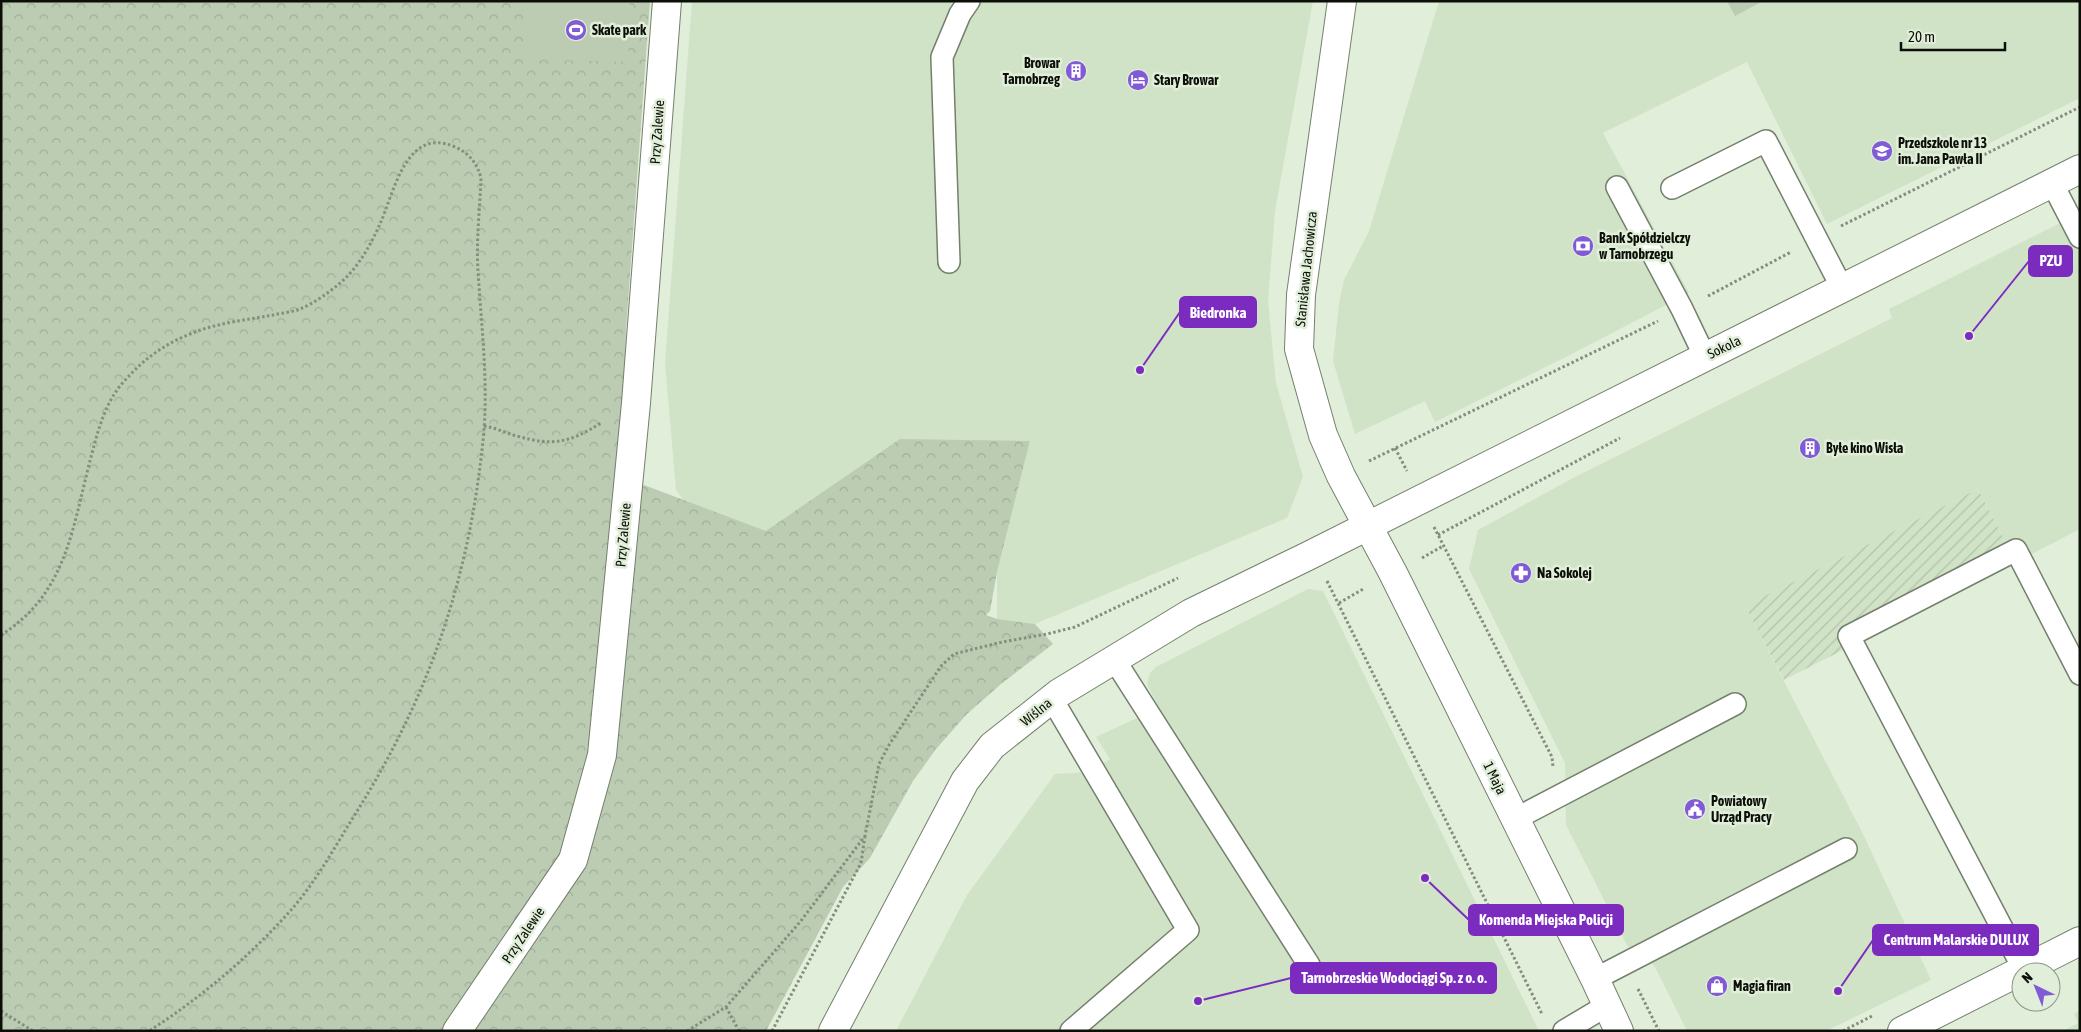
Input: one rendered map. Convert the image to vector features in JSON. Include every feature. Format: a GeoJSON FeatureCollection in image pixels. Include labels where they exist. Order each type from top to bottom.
{"type":"FeatureCollection","features":[{"type":"Feature","properties":{"kind":"street","name":"Przy Zalewie"},"geometry":{"type":"LineString","coordinates":[[457,1031],[573,860],[602,755],[636,403],[667,1]]}},
{"type":"Feature","properties":{"kind":"street","name":"Stanisława Jachowicza"},"geometry":{"type":"LineString","coordinates":[[1342,1],[1301,295],[1299,350],[1323,435],[1341,476],[1369,526]]}},
{"type":"Feature","properties":{"kind":"street","name":"Sokola"},"geometry":{"type":"LineString","coordinates":[[1369,526],[2080,169]]}},
{"type":"Feature","properties":{"kind":"street","name":"Wiślna"},"geometry":{"type":"LineString","coordinates":[[833,1031],[965,781],[992,746],[1052,699],[1191,613],[1369,526]]}},
{"type":"Feature","properties":{"kind":"street","name":"1 Maja"},"geometry":{"type":"LineString","coordinates":[[1369,526],[1595,979],[1619,1031]]}},
{"type":"Feature","properties":{"kind":"street"},"geometry":{"type":"LineString","coordinates":[[2039,962],[2080,941]]}},
{"type":"Feature","properties":{"kind":"street"},"geometry":{"type":"LineString","coordinates":[[1902,1031],[2011,976]]}},
{"type":"Feature","properties":{"kind":"lane"},"geometry":{"type":"LineString","coordinates":[[949,262],[942,57],[960,14],[969,1]]}},
{"type":"Feature","properties":{"kind":"lane"},"geometry":{"type":"LineString","coordinates":[[1672,188],[1766,141],[1842,288]]}},
{"type":"Feature","properties":{"kind":"lane"},"geometry":{"type":"LineString","coordinates":[[2052,183],[2080,237]]}},
{"type":"Feature","properties":{"kind":"lane"},"geometry":{"type":"LineString","coordinates":[[1617,187],[1682,309],[1705,357]]}},
{"type":"Feature","properties":{"kind":"lane"},"geometry":{"type":"LineString","coordinates":[[2020,962],[1849,636],[2016,550],[2080,674]]}},
{"type":"Feature","properties":{"kind":"lane"},"geometry":{"type":"LineString","coordinates":[[1114,659],[1309,965]]}},
{"type":"Feature","properties":{"kind":"lane"},"geometry":{"type":"LineString","coordinates":[[1052,699],[1188,930],[1072,1031]]}},
{"type":"Feature","properties":{"kind":"lane"},"geometry":{"type":"LineString","coordinates":[[1515,819],[1735,704]]}},
{"type":"Feature","properties":{"kind":"lane"},"geometry":{"type":"LineString","coordinates":[[1595,979],[1846,850]]}},
{"type":"Feature","properties":{"kind":"lane"},"geometry":{"type":"LineString","coordinates":[[1555,1026],[1606,1006]]}},
{"type":"Feature","properties":{"kind":"path"},"geometry":{"type":"LineString","coordinates":[[1366,463],[1682,309],[1816,238],[2080,107]]}},
{"type":"Feature","properties":{"kind":"path"},"geometry":{"type":"LineString","coordinates":[[1,635],[16,625],[44,596],[62,566],[100,426],[110,404],[124,381],[152,355],[171,342],[192,333],[299,309],[338,285],[364,255],[380,223],[403,166],[417,149],[431,144],[443,143],[466,152],[476,164],[481,178],[478,266],[484,364],[484,426],[472,518],[449,615],[436,656],[374,786],[324,864],[293,907],[258,945],[221,977],[182,1009],[148,1031]]}},
{"type":"Feature","properties":{"kind":"path"},"geometry":{"type":"LineString","coordinates":[[484,426],[496,428],[534,441],[554,443],[577,437],[636,403]]}},
{"type":"Feature","properties":{"kind":"path"},"geometry":{"type":"LineString","coordinates":[[1395,448],[1408,473]]}},
{"type":"Feature","properties":{"kind":"path"},"geometry":{"type":"LineString","coordinates":[[1418,560],[1443,546],[1432,523]]}},
{"type":"Feature","properties":{"kind":"path"},"geometry":{"type":"LineString","coordinates":[[772,1031],[861,864],[879,764],[889,745],[941,666],[954,654],[1075,627],[1178,578]]}},
{"type":"Feature","properties":{"kind":"path"},"geometry":{"type":"LineString","coordinates":[[1320,579],[1326,579],[1339,602],[1555,1026]]}},
{"type":"Feature","properties":{"kind":"path"},"geometry":{"type":"LineString","coordinates":[[1339,602],[1366,588]]}},
{"type":"Feature","properties":{"kind":"path"},"geometry":{"type":"LineString","coordinates":[[688,1031],[726,1007],[800,922],[865,836]]}},
{"type":"Feature","properties":{"kind":"path"},"geometry":{"type":"LineString","coordinates":[[726,1007],[738,1031]]}},
{"type":"Feature","properties":{"kind":"path"},"geometry":{"type":"LineString","coordinates":[[1,1011],[33,1031]]}},
{"type":"Feature","properties":{"kind":"shaded area"},"geometry":{"type":"Polygon","coordinates":[[[692,1],[1313,1],[1275,211],[1268,301],[1276,383],[1303,477],[1287,518],[1035,624],[997,619],[997,572],[1030,441],[726,559],[676,490],[665,363],[692,1]]]}},
{"type":"Feature","properties":{"kind":"shaded area"},"geometry":{"type":"Polygon","coordinates":[[[1439,1],[2078,1],[2080,6],[2080,98],[1827,224],[1747,62],[1603,133],[1689,293],[1435,422],[1425,401],[1355,434],[1333,361],[1339,303],[1344,280],[1369,231],[1439,1]]]}},
{"type":"Feature","properties":{"kind":"shaded area"},"geometry":{"type":"Polygon","coordinates":[[[2080,213],[2080,529],[2016,562],[1978,489],[1745,606],[1863,834],[1931,980],[1826,1031],[1687,1031],[1655,967],[1637,948],[1628,947],[1566,825],[1565,763],[1469,569],[1478,530],[1575,477],[1892,318],[1889,309],[2080,213]]]}},
{"type":"Feature","properties":{"kind":"shaded area"},"geometry":{"type":"Polygon","coordinates":[[[1978,489],[2016,562],[1784,680],[1745,606],[1978,489]]]}},
{"type":"Feature","properties":{"kind":"shaded area"},"geometry":{"type":"Polygon","coordinates":[[[1308,589],[1323,591],[1539,1031],[896,1031],[967,895],[1055,774],[1088,772],[1110,759],[1096,737],[1159,708],[1147,684],[1150,673],[1156,667],[1308,589]]]}},
{"type":"Feature","properties":{"kind":"shaded area"},"geometry":{"type":"Polygon","coordinates":[[[2080,1010],[2080,1031],[2063,1031],[2078,1023],[2074,1014],[2080,1010]]]}},
{"type":"Feature","properties":{"kind":"green space"},"geometry":{"type":"Polygon","coordinates":[[[1,1],[650,1],[626,329],[625,381],[628,479],[766,531],[900,439],[1030,441],[997,572],[990,611],[986,615],[997,619],[1035,624],[1053,644],[1001,684],[967,714],[936,749],[913,781],[870,858],[843,887],[766,1031],[1,1031],[1,1]]]}},
{"type":"Feature","properties":{"kind":"green space","name":"Skate park"},"geometry":{"type":"Polygon","coordinates":[[[525,1],[630,1],[628,62],[523,59],[525,1]]]}},
{"type":"Feature","properties":{"kind":"green space"},"geometry":{"type":"Polygon","coordinates":[[[1727,1],[1763,1],[1735,16],[1727,1]]]}},
{"type":"Feature","properties":{"kind":"place","name":"Skate park"},"geometry":{"type":"Point","coordinates":[576,30]}},
{"type":"Feature","properties":{"kind":"place","name":"Browar Tarnobrzeg"},"geometry":{"type":"Point","coordinates":[1076,71]}},
{"type":"Feature","properties":{"kind":"place","name":"Stary Browar"},"geometry":{"type":"Point","coordinates":[1138,80]}},
{"type":"Feature","properties":{"kind":"place","name":"Przedszkole nr 13 im. Jana Pawła II"},"geometry":{"type":"Point","coordinates":[1882,151]}},
{"type":"Feature","properties":{"kind":"place","name":"Bank Spółdzielczy w Tarnobrzegu"},"geometry":{"type":"Point","coordinates":[1583,246]}},
{"type":"Feature","properties":{"kind":"place","name":"PZU"},"geometry":{"type":"Point","coordinates":[1969,336]}},
{"type":"Feature","properties":{"kind":"place","name":"Biedronka"},"geometry":{"type":"Point","coordinates":[1140,370]}},
{"type":"Feature","properties":{"kind":"place","name":"Byłe kino Wisła"},"geometry":{"type":"Point","coordinates":[1810,448]}},
{"type":"Feature","properties":{"kind":"place","name":"Na Sokolej"},"geometry":{"type":"Point","coordinates":[1521,573]}},
{"type":"Feature","properties":{"kind":"place","name":"Powiatowy Urząd Pracy"},"geometry":{"type":"Point","coordinates":[1695,809]}},
{"type":"Feature","properties":{"kind":"place","name":"Komenda Miejska Policji"},"geometry":{"type":"Point","coordinates":[1425,878]}},
{"type":"Feature","properties":{"kind":"place","name":"Magia firan"},"geometry":{"type":"Point","coordinates":[1717,986]}},
{"type":"Feature","properties":{"kind":"place","name":"Centrum Malarskie DULUX"},"geometry":{"type":"Point","coordinates":[1838,991]}},
{"type":"Feature","properties":{"kind":"place","name":"Tarnobrzeskie Wodociągi Sp. z o. o."},"geometry":{"type":"Point","coordinates":[1198,1001]}}]}
